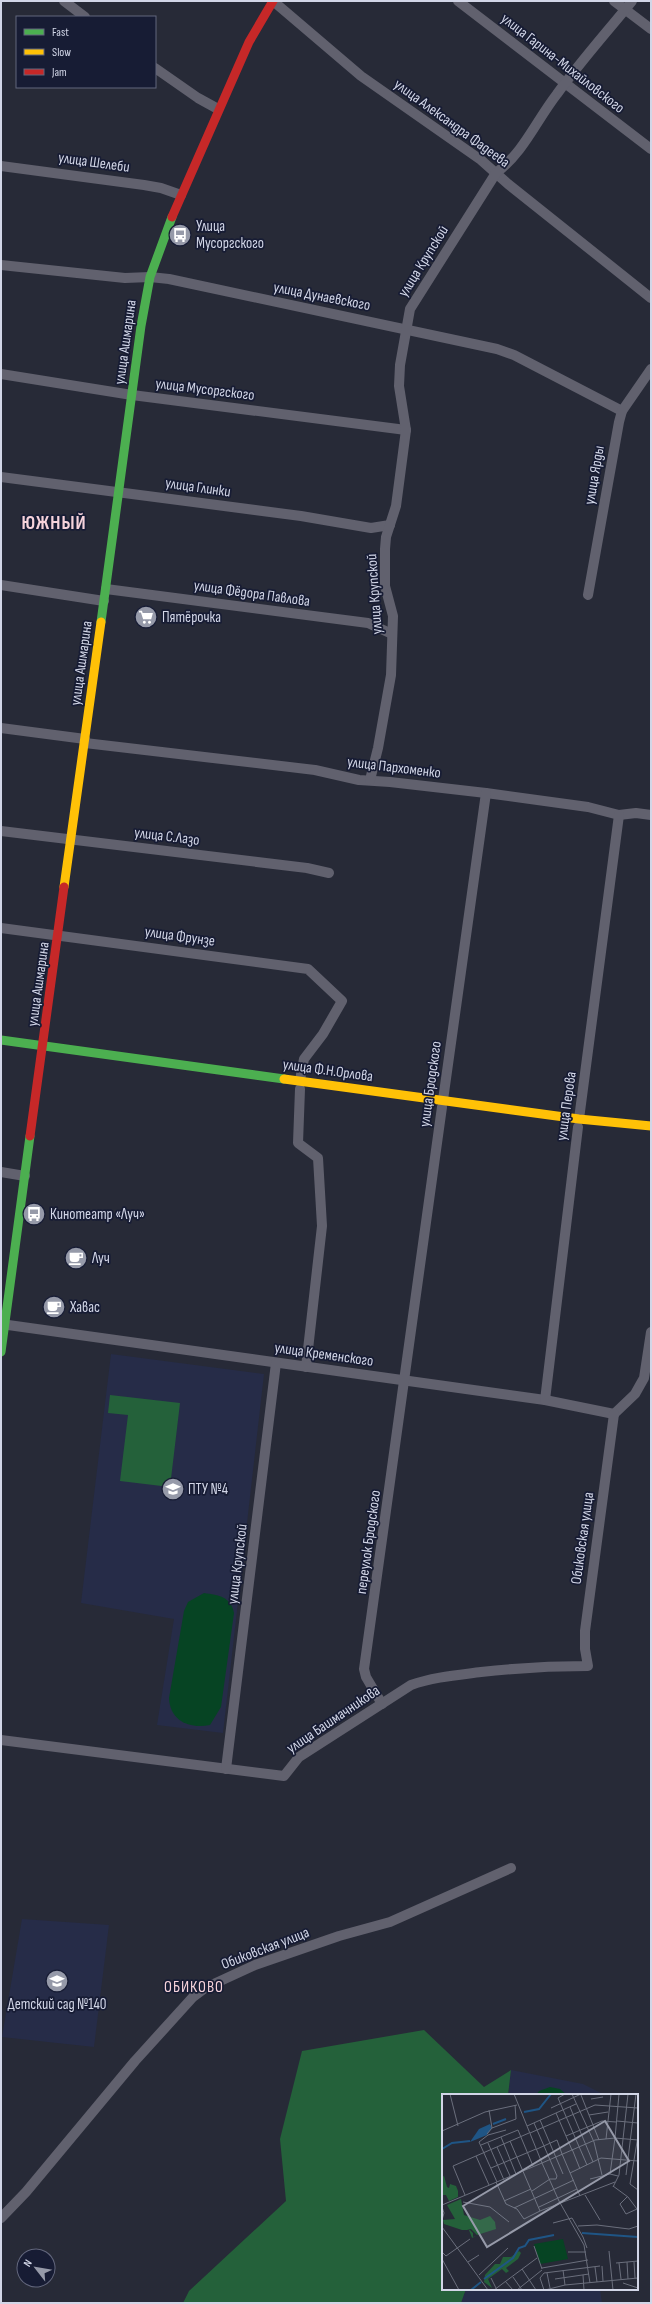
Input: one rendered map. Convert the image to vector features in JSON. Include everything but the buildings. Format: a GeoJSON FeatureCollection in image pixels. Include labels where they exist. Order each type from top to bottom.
{"type":"FeatureCollection","features":[{"type":"Feature","properties":{"kind":"street"},"geometry":{"type":"LineString","coordinates":[[64,1],[84,16]]}},
{"type":"Feature","properties":{"kind":"street","name":"улица Ашмарина"},"geometry":{"type":"LineString","coordinates":[[1,1352],[3,1324],[72,840],[132,395],[150,277],[181,196],[218,109],[249,42],[273,1]]}},
{"type":"Feature","properties":{"kind":"street","name":"улица Александра Фадеева"},"geometry":{"type":"LineString","coordinates":[[273,1],[361,76],[458,143],[651,298]]}},
{"type":"Feature","properties":{"kind":"street","name":"улица Гарина-Михайловского"},"geometry":{"type":"LineString","coordinates":[[458,1],[564,84],[651,149]]}},
{"type":"Feature","properties":{"kind":"street"},"geometry":{"type":"LineString","coordinates":[[614,1],[651,29]]}},
{"type":"Feature","properties":{"kind":"street","name":"улица Крупской"},"geometry":{"type":"LineString","coordinates":[[370,780],[378,748],[391,675],[394,616],[385,586],[385,549],[396,506],[406,430],[399,386],[400,365],[410,310],[496,173],[510,163],[521,150],[564,84],[632,1]]}},
{"type":"Feature","properties":{"kind":"street"},"geometry":{"type":"LineString","coordinates":[[156,69],[198,98],[218,109]]}},
{"type":"Feature","properties":{"kind":"street","name":"улица Шелеби"},"geometry":{"type":"LineString","coordinates":[[1,166],[144,184],[161,188],[181,196]]}},
{"type":"Feature","properties":{"kind":"street","name":"улица Дунаевского"},"geometry":{"type":"LineString","coordinates":[[1,266],[125,278],[150,277],[169,279],[406,329],[508,353],[622,411]]}},
{"type":"Feature","properties":{"kind":"street","name":"улица Ярды"},"geometry":{"type":"LineString","coordinates":[[588,595],[622,411],[651,369]]}},
{"type":"Feature","properties":{"kind":"street","name":"улица Мусоргского"},"geometry":{"type":"LineString","coordinates":[[1,374],[132,395],[406,430]]}},
{"type":"Feature","properties":{"kind":"street","name":"улица Глинки"},"geometry":{"type":"LineString","coordinates":[[1,477],[331,520],[371,528],[390,525]]}},
{"type":"Feature","properties":{"kind":"street"},"geometry":{"type":"LineString","coordinates":[[1,585],[104,601]]}},
{"type":"Feature","properties":{"kind":"street","name":"улица Фёдора Павлова"},"geometry":{"type":"LineString","coordinates":[[106,589],[368,623],[392,634]]}},
{"type":"Feature","properties":{"kind":"street","name":"улица Пархоменко"},"geometry":{"type":"LineString","coordinates":[[1,728],[85,741],[315,770],[359,780],[486,793],[588,807],[619,815],[636,813],[651,815]]}},
{"type":"Feature","properties":{"kind":"street","name":"улица Бродского"},"geometry":{"type":"LineString","coordinates":[[405,1380],[486,793]]}},
{"type":"Feature","properties":{"kind":"street","name":"улица Перова"},"geometry":{"type":"LineString","coordinates":[[545,1400],[619,815]]}},
{"type":"Feature","properties":{"kind":"street","name":"улица С.Лазо"},"geometry":{"type":"LineString","coordinates":[[1,831],[307,868],[329,873]]}},
{"type":"Feature","properties":{"kind":"street","name":"улица Фрунзе"},"geometry":{"type":"LineString","coordinates":[[1,928],[308,969],[342,1001],[323,1034],[304,1059],[300,1084]]}},
{"type":"Feature","properties":{"kind":"street","name":"улица Ф.Н.Орлова"},"geometry":{"type":"LineString","coordinates":[[1,1040],[651,1134]]}},
{"type":"Feature","properties":{"kind":"street","name":"улица Ф.Н.Орлова"},"geometry":{"type":"LineString","coordinates":[[1,1049],[300,1084]]}},
{"type":"Feature","properties":{"kind":"street"},"geometry":{"type":"LineString","coordinates":[[300,1084],[298,1143],[318,1158],[322,1226],[306,1367]]}},
{"type":"Feature","properties":{"kind":"street","name":"улица Ф.Н.Орлова"},"geometry":{"type":"LineString","coordinates":[[579,1123],[651,1126]]}},
{"type":"Feature","properties":{"kind":"street"},"geometry":{"type":"LineString","coordinates":[[1,1172],[25,1176]]}},
{"type":"Feature","properties":{"kind":"street","name":"улица Кременского"},"geometry":{"type":"LineString","coordinates":[[3,1324],[545,1400],[614,1414]]}},
{"type":"Feature","properties":{"kind":"street"},"geometry":{"type":"LineString","coordinates":[[614,1414],[635,1394],[644,1378],[651,1332]]}},
{"type":"Feature","properties":{"kind":"street","name":"улица Крупской"},"geometry":{"type":"LineString","coordinates":[[226,1769],[276,1363]]}},
{"type":"Feature","properties":{"kind":"street","name":"переулок Бродского"},"geometry":{"type":"LineString","coordinates":[[382,1704],[366,1677],[364,1669],[405,1380]]}},
{"type":"Feature","properties":{"kind":"street","name":"Обиковская улица"},"geometry":{"type":"LineString","coordinates":[[588,1666],[585,1649],[585,1630],[614,1414]]}},
{"type":"Feature","properties":{"kind":"street","name":"улица Башмачникова"},"geometry":{"type":"LineString","coordinates":[[1,1740],[284,1776],[299,1757],[411,1685],[461,1674],[540,1666],[588,1666]]}},
{"type":"Feature","properties":{"kind":"street","name":"Обиковская улица"},"geometry":{"type":"LineString","coordinates":[[1,2218],[26,2192],[136,2061],[193,1997],[205,1988],[255,1965],[339,1936],[390,1922],[511,1868]]}},
{"type":"Feature","properties":{"kind":"shaded area","name":"ПТУ №4"},"geometry":{"type":"Polygon","coordinates":[[[111,1354],[264,1374],[223,1733],[157,1725],[174,1619],[81,1603],[111,1354]]]}},
{"type":"Feature","properties":{"kind":"shaded area","name":"Детский сад №140"},"geometry":{"type":"Polygon","coordinates":[[[22,1919],[109,1925],[94,2047],[2,2037],[22,1919]]]}},
{"type":"Feature","properties":{"kind":"shaded area"},"geometry":{"type":"Polygon","coordinates":[[[511,2070],[583,2084],[603,2094],[508,2094],[511,2070]]]}},
{"type":"Feature","properties":{"kind":"shaded area"},"geometry":{"type":"Polygon","coordinates":[[[466,2290],[600,2290],[602,2303],[461,2303],[466,2290]]]}},
{"type":"Feature","properties":{"kind":"green space"},"geometry":{"type":"Polygon","coordinates":[[[110,1395],[180,1403],[170,1487],[120,1481],[128,1415],[108,1413],[110,1395]]]}},
{"type":"Feature","properties":{"kind":"green space"},"geometry":{"type":"Polygon","coordinates":[[[204,1593],[219,1596],[227,1600],[230,1603],[234,1613],[221,1707],[210,1725],[195,1726],[182,1722],[177,1718],[170,1706],[169,1698],[184,1611],[188,1602],[204,1593]]]}},
{"type":"Feature","properties":{"kind":"green space"},"geometry":{"type":"Polygon","coordinates":[[[424,2030],[484,2087],[511,2070],[508,2094],[442,2094],[442,2290],[466,2290],[461,2303],[183,2303],[189,2291],[286,2201],[280,2139],[302,2051],[424,2030]]]}},
{"type":"Feature","properties":{"kind":"green space"},"geometry":{"type":"Polygon","coordinates":[[[550,2087],[560,2089],[566,2094],[537,2094],[539,2091],[550,2087]]]}},
{"type":"Feature","properties":{"kind":"traffic: fast"},"geometry":{"type":"LineString","coordinates":[[101,622],[141,326],[150,277],[172,217]]}},
{"type":"Feature","properties":{"kind":"traffic: fast"},"geometry":{"type":"LineString","coordinates":[[1,1040],[284,1079]]}},
{"type":"Feature","properties":{"kind":"traffic: fast"},"geometry":{"type":"LineString","coordinates":[[1,1352],[30,1136]]}},
{"type":"Feature","properties":{"kind":"traffic: slow"},"geometry":{"type":"LineString","coordinates":[[64,887],[101,622]]}},
{"type":"Feature","properties":{"kind":"traffic: slow"},"geometry":{"type":"LineString","coordinates":[[284,1079],[579,1119],[651,1126]]}},
{"type":"Feature","properties":{"kind":"traffic: jam"},"geometry":{"type":"LineString","coordinates":[[172,217],[249,42],[273,1]]}},
{"type":"Feature","properties":{"kind":"traffic: jam"},"geometry":{"type":"LineString","coordinates":[[30,1136],[64,887]]}},
{"type":"Feature","properties":{"kind":"place","name":"Улица Мусоргского"},"geometry":{"type":"Point","coordinates":[180,235]}},
{"type":"Feature","properties":{"kind":"place","name":"Пятёрочка"},"geometry":{"type":"Point","coordinates":[146,617]}},
{"type":"Feature","properties":{"kind":"place","name":"Кинотеатр «Луч»"},"geometry":{"type":"Point","coordinates":[34,1214]}},
{"type":"Feature","properties":{"kind":"place","name":"Луч"},"geometry":{"type":"Point","coordinates":[76,1258]}},
{"type":"Feature","properties":{"kind":"place","name":"Хавас"},"geometry":{"type":"Point","coordinates":[54,1307]}},
{"type":"Feature","properties":{"kind":"place","name":"ПТУ №4"},"geometry":{"type":"Point","coordinates":[173,1489]}},
{"type":"Feature","properties":{"kind":"place","name":"Детский сад №140"},"geometry":{"type":"Point","coordinates":[57,1981]}},
{"type":"Feature","properties":{"kind":"district","name":"ЮЖНЫЙ"},"geometry":{"type":"Point","coordinates":[54,522]}},
{"type":"Feature","properties":{"kind":"district","name":"ОБИКОВО"},"geometry":{"type":"Point","coordinates":[194,1986]}}]}
